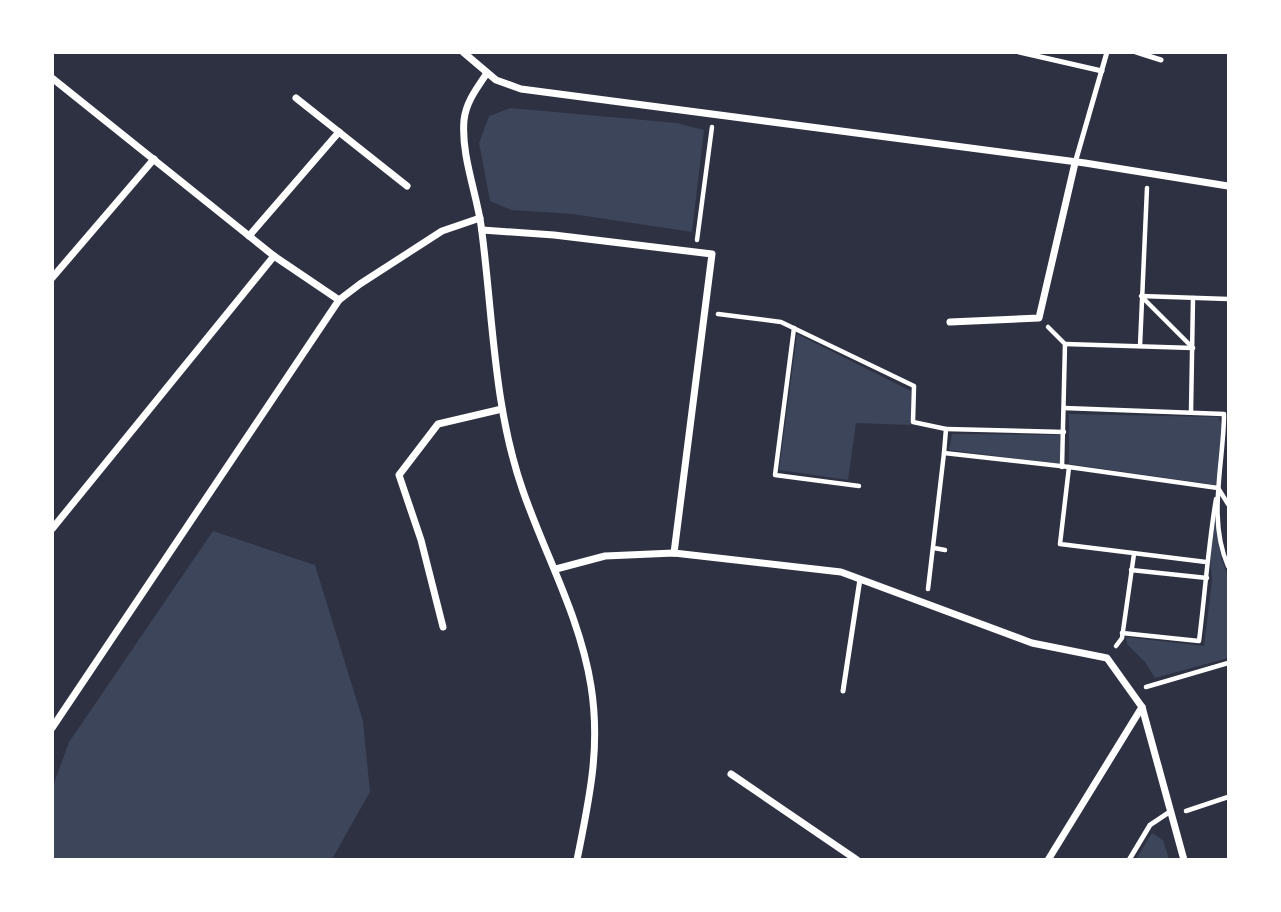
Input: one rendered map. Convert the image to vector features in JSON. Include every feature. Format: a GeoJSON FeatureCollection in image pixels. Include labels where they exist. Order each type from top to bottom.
{"type":"FeatureCollection","features":[{"type":"Feature","properties":{"kind":"street"},"geometry":{"type":"LineString","coordinates":[[463,52],[487,74],[503,84],[522,89],[1228,186]]}},
{"type":"Feature","properties":{"kind":"street"},"geometry":{"type":"LineString","coordinates":[[487,74],[466,107],[464,141],[482,230],[502,409],[523,492],[556,569],[577,628],[591,685],[597,733],[594,775],[578,859]]}},
{"type":"Feature","properties":{"kind":"street"},"geometry":{"type":"LineString","coordinates":[[52,78],[274,256],[339,300]]}},
{"type":"Feature","properties":{"kind":"street"},"geometry":{"type":"LineString","coordinates":[[296,98],[407,186]]}},
{"type":"Feature","properties":{"kind":"street"},"geometry":{"type":"LineString","coordinates":[[249,236],[339,132]]}},
{"type":"Feature","properties":{"kind":"street"},"geometry":{"type":"LineString","coordinates":[[52,278],[154,159]]}},
{"type":"Feature","properties":{"kind":"street"},"geometry":{"type":"LineString","coordinates":[[950,322],[1039,318],[1075,163]]}},
{"type":"Feature","properties":{"kind":"street"},"geometry":{"type":"LineString","coordinates":[[52,728],[339,300],[359,284],[442,231],[480,218]]}},
{"type":"Feature","properties":{"kind":"street"},"geometry":{"type":"LineString","coordinates":[[482,230],[554,234],[712,254],[674,554]]}},
{"type":"Feature","properties":{"kind":"street"},"geometry":{"type":"LineString","coordinates":[[52,529],[274,256]]}},
{"type":"Feature","properties":{"kind":"street"},"geometry":{"type":"LineString","coordinates":[[443,627],[421,540],[400,475],[438,424],[502,409]]}},
{"type":"Feature","properties":{"kind":"street"},"geometry":{"type":"LineString","coordinates":[[556,569],[605,556],[674,554],[841,572],[1032,643],[1107,658],[1142,707],[1184,859]]}},
{"type":"Feature","properties":{"kind":"street"},"geometry":{"type":"LineString","coordinates":[[1048,859],[1142,707]]}},
{"type":"Feature","properties":{"kind":"street"},"geometry":{"type":"LineString","coordinates":[[731,774],[857,859]]}},
{"type":"Feature","properties":{"kind":"lane"},"geometry":{"type":"LineString","coordinates":[[1019,52],[1102,71]]}},
{"type":"Feature","properties":{"kind":"lane"},"geometry":{"type":"LineString","coordinates":[[1075,163],[1107,52]]}},
{"type":"Feature","properties":{"kind":"lane"},"geometry":{"type":"LineString","coordinates":[[1136,52],[1161,60]]}},
{"type":"Feature","properties":{"kind":"lane"},"geometry":{"type":"LineString","coordinates":[[843,691],[860,579]]}},
{"type":"Feature","properties":{"kind":"lane"},"geometry":{"type":"LineString","coordinates":[[1129,859],[1150,825],[1171,813]]}},
{"type":"Feature","properties":{"kind":"path"},"geometry":{"type":"LineString","coordinates":[[695,251],[714,115]]}},
{"type":"Feature","properties":{"kind":"path"},"geometry":{"type":"LineString","coordinates":[[1140,346],[1149,174]]}},
{"type":"Feature","properties":{"kind":"path"},"geometry":{"type":"LineString","coordinates":[[1141,296],[1228,299]]}},
{"type":"Feature","properties":{"kind":"path"},"geometry":{"type":"LineString","coordinates":[[1141,296],[1193,348]]}},
{"type":"Feature","properties":{"kind":"path"},"geometry":{"type":"LineString","coordinates":[[1191,412],[1194,298]]}},
{"type":"Feature","properties":{"kind":"path"},"geometry":{"type":"LineString","coordinates":[[704,313],[781,322],[914,386],[913,422],[946,429],[1064,432]]}},
{"type":"Feature","properties":{"kind":"path"},"geometry":{"type":"LineString","coordinates":[[1039,318],[1065,344],[1193,348]]}},
{"type":"Feature","properties":{"kind":"path"},"geometry":{"type":"LineString","coordinates":[[794,328],[775,475],[859,486]]}},
{"type":"Feature","properties":{"kind":"path"},"geometry":{"type":"LineString","coordinates":[[1062,467],[1065,344]]}},
{"type":"Feature","properties":{"kind":"path"},"geometry":{"type":"LineString","coordinates":[[1065,408],[1224,414],[1226,447],[1206,562],[1207,578],[1199,642],[1122,633]]}},
{"type":"Feature","properties":{"kind":"path"},"geometry":{"type":"LineString","coordinates":[[927,604],[946,429]]}},
{"type":"Feature","properties":{"kind":"path"},"geometry":{"type":"LineString","coordinates":[[944,453],[1218,488],[1228,504]]}},
{"type":"Feature","properties":{"kind":"path"},"geometry":{"type":"LineString","coordinates":[[1069,467],[1060,544],[1206,562]]}},
{"type":"Feature","properties":{"kind":"path"},"geometry":{"type":"LineString","coordinates":[[1218,488],[1220,534],[1228,566]]}},
{"type":"Feature","properties":{"kind":"path"},"geometry":{"type":"LineString","coordinates":[[934,548],[945,550]]}},
{"type":"Feature","properties":{"kind":"path"},"geometry":{"type":"LineString","coordinates":[[1107,658],[1122,638],[1134,554]]}},
{"type":"Feature","properties":{"kind":"path"},"geometry":{"type":"LineString","coordinates":[[1132,570],[1207,578]]}},
{"type":"Feature","properties":{"kind":"path"},"geometry":{"type":"LineString","coordinates":[[1132,693],[1155,683],[1228,663]]}},
{"type":"Feature","properties":{"kind":"path"},"geometry":{"type":"LineString","coordinates":[[1171,813],[1228,797]]}},
{"type":"Feature","properties":{"kind":"shaded area"},"geometry":{"type":"Polygon","coordinates":[[[511,108],[677,123],[704,130],[692,232],[572,214],[511,210],[490,201],[479,143],[489,116],[511,108]]]}},
{"type":"Feature","properties":{"kind":"shaded area"},"geometry":{"type":"Polygon","coordinates":[[[797,334],[911,391],[911,425],[856,423],[848,480],[779,470],[797,334]]]}},
{"type":"Feature","properties":{"kind":"shaded area"},"geometry":{"type":"Polygon","coordinates":[[[1069,414],[1218,417],[1223,441],[1216,485],[1069,464],[1069,414]]]}},
{"type":"Feature","properties":{"kind":"shaded area"},"geometry":{"type":"Polygon","coordinates":[[[952,434],[1060,435],[1060,464],[949,450],[952,434]]]}},
{"type":"Feature","properties":{"kind":"shaded area"},"geometry":{"type":"Polygon","coordinates":[[[1216,514],[1221,558],[1228,576],[1228,658],[1155,678],[1145,662],[1127,644],[1126,637],[1204,646],[1216,514]]]}},
{"type":"Feature","properties":{"kind":"shaded area"},"geometry":{"type":"Polygon","coordinates":[[[213,531],[315,565],[363,721],[370,792],[332,859],[53,859],[53,786],[69,742],[213,531]]]}},
{"type":"Feature","properties":{"kind":"shaded area"},"geometry":{"type":"Polygon","coordinates":[[[1152,833],[1163,840],[1169,859],[1136,859],[1152,833]]]}}]}
